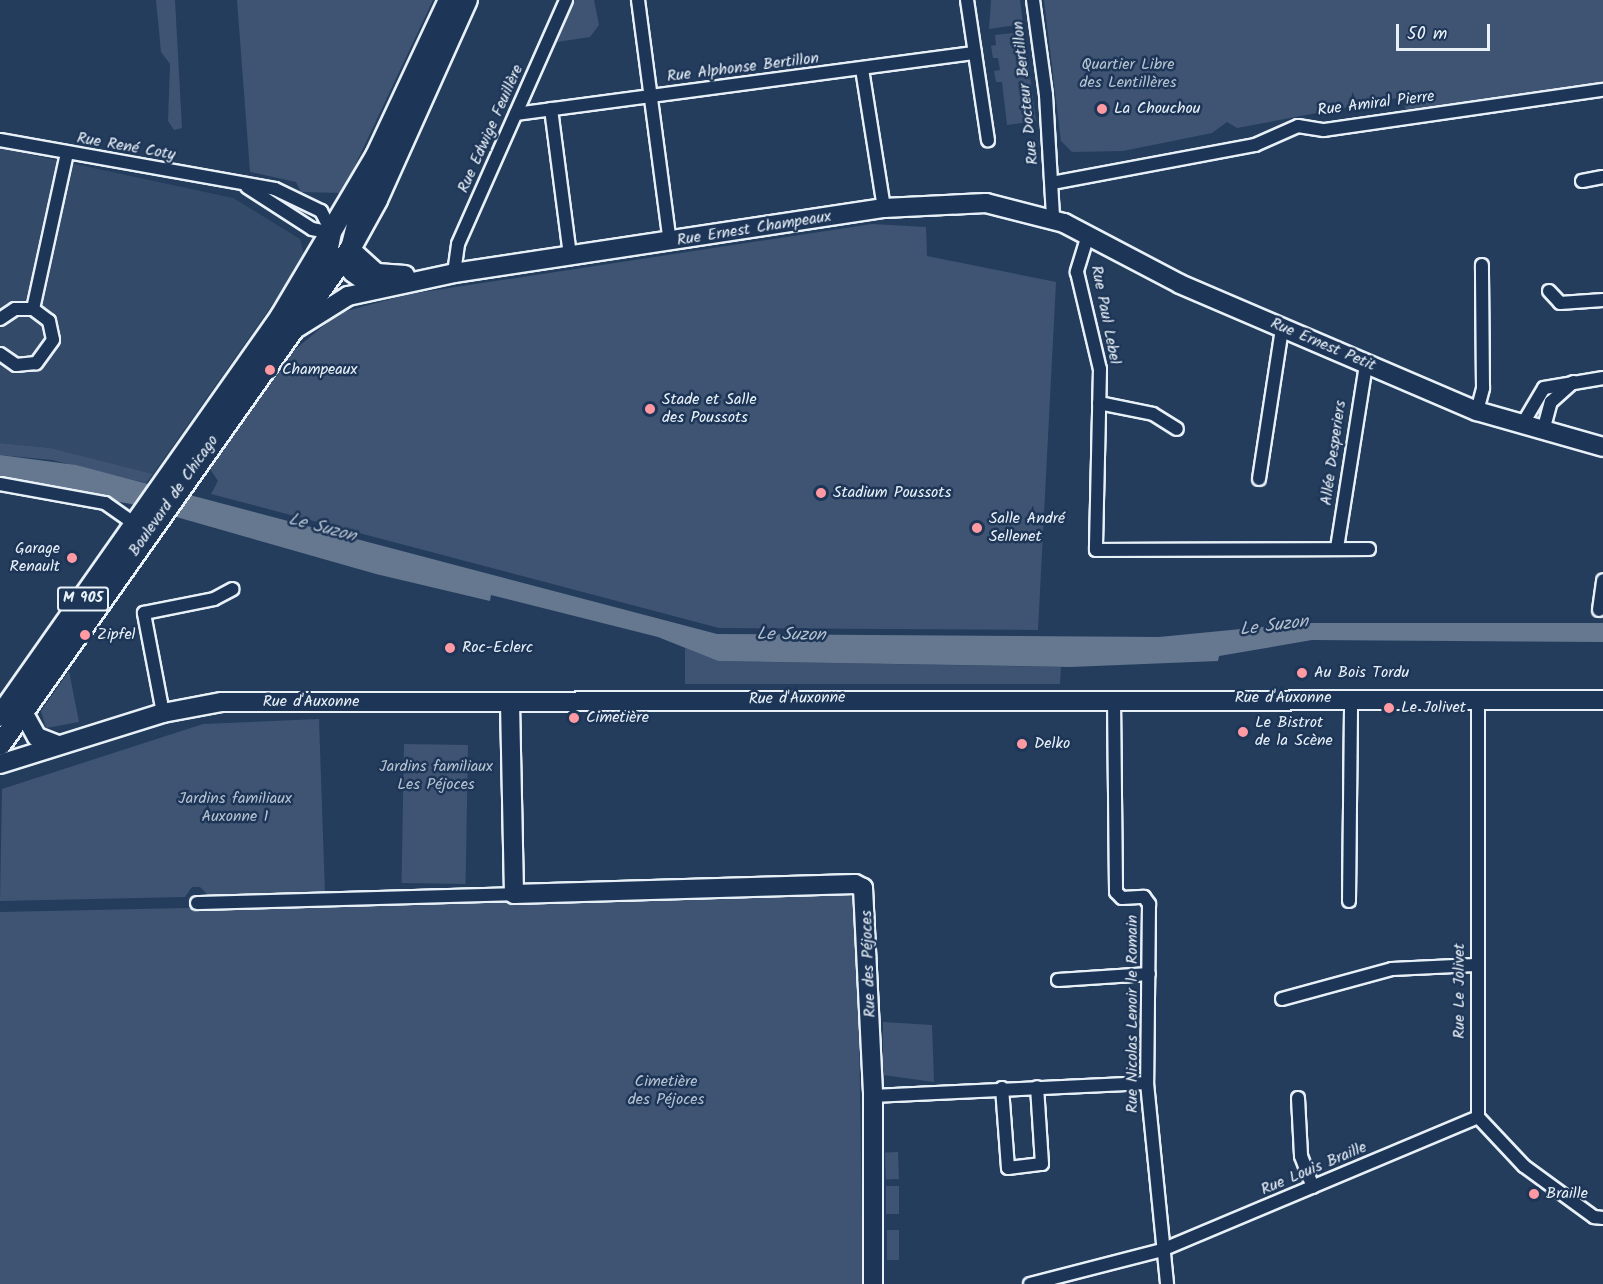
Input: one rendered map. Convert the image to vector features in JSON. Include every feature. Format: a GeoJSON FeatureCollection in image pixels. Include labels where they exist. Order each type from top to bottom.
{"type":"FeatureCollection","features":[{"type":"Feature","properties":{"kind":"main road","name":"Boulevard de Chicago"},"geometry":{"type":"LineString","coordinates":[[175,482],[332,233],[399,111],[449,0]]}},
{"type":"Feature","properties":{"kind":"main road","name":"Boulevard de Chicago"},"geometry":{"type":"LineString","coordinates":[[0,716],[145,520],[291,333],[350,249],[377,200],[467,0]]}},
{"type":"Feature","properties":{"kind":"main road"},"geometry":{"type":"LineString","coordinates":[[332,233],[350,249]]}},
{"type":"Feature","properties":{"kind":"main road","name":"Boulevard de Chicago"},"geometry":{"type":"LineString","coordinates":[[0,745],[145,520]]}},
{"type":"Feature","properties":{"kind":"main road"},"geometry":{"type":"LineString","coordinates":[[0,729],[16,705],[23,684]]}},
{"type":"Feature","properties":{"kind":"street","name":"Rue Edwige Feuillère"},"geometry":{"type":"LineString","coordinates":[[454,273],[458,243],[566,0]]}},
{"type":"Feature","properties":{"kind":"street"},"geometry":{"type":"LineString","coordinates":[[638,0],[670,242]]}},
{"type":"Feature","properties":{"kind":"street"},"geometry":{"type":"LineString","coordinates":[[967,0],[988,140]]}},
{"type":"Feature","properties":{"kind":"street","name":"Rue Docteur Bertillon"},"geometry":{"type":"LineString","coordinates":[[1033,0],[1052,183],[1053,218]]}},
{"type":"Feature","properties":{"kind":"street","name":"Rue Alphonse Bertillon"},"geometry":{"type":"LineString","coordinates":[[516,114],[975,53]]}},
{"type":"Feature","properties":{"kind":"street"},"geometry":{"type":"LineString","coordinates":[[862,69],[884,208]]}},
{"type":"Feature","properties":{"kind":"street","name":"Rue Amiral Pierre"},"geometry":{"type":"LineString","coordinates":[[1052,183],[1255,145],[1298,126],[1324,130],[1603,90]]}},
{"type":"Feature","properties":{"kind":"street"},"geometry":{"type":"LineString","coordinates":[[551,109],[570,256]]}},
{"type":"Feature","properties":{"kind":"street"},"geometry":{"type":"LineString","coordinates":[[374,288],[352,272],[350,249],[359,213],[399,111]]}},
{"type":"Feature","properties":{"kind":"street","name":"Rue René Coty"},"geometry":{"type":"LineString","coordinates":[[0,140],[246,186],[275,189],[315,208],[332,233]]}},
{"type":"Feature","properties":{"kind":"street"},"geometry":{"type":"LineString","coordinates":[[33,309],[67,153]]}},
{"type":"Feature","properties":{"kind":"street"},"geometry":{"type":"LineString","coordinates":[[1582,181],[1603,177]]}},
{"type":"Feature","properties":{"kind":"street","name":"Rue René Coty"},"geometry":{"type":"LineString","coordinates":[[246,186],[312,229],[332,233]]}},
{"type":"Feature","properties":{"kind":"street","name":"Rue Ernest Champeaux"},"geometry":{"type":"LineString","coordinates":[[291,333],[340,300],[374,288],[454,273],[884,208],[968,201],[1053,218]]}},
{"type":"Feature","properties":{"kind":"street","name":"Rue Ernest Petit"},"geometry":{"type":"LineString","coordinates":[[1053,218],[1179,284],[1477,411],[1603,447]]}},
{"type":"Feature","properties":{"kind":"street"},"geometry":{"type":"LineString","coordinates":[[291,333],[326,263],[332,233]]}},
{"type":"Feature","properties":{"kind":"street","name":"Rue Paul Lebel"},"geometry":{"type":"LineString","coordinates":[[1088,235],[1077,272],[1100,359],[1094,547],[1104,553],[1337,548]]}},
{"type":"Feature","properties":{"kind":"street","name":"Rue Ernest Champeaux"},"geometry":{"type":"LineString","coordinates":[[350,249],[380,274],[454,273]]}},
{"type":"Feature","properties":{"kind":"street"},"geometry":{"type":"LineString","coordinates":[[1477,411],[1483,388],[1482,265]]}},
{"type":"Feature","properties":{"kind":"street"},"geometry":{"type":"LineString","coordinates":[[1549,291],[1560,303],[1603,300]]}},
{"type":"Feature","properties":{"kind":"street"},"geometry":{"type":"LineString","coordinates":[[0,319],[15,309],[33,309],[52,330],[50,350],[26,366],[0,354]]}},
{"type":"Feature","properties":{"kind":"street"},"geometry":{"type":"LineString","coordinates":[[1259,478],[1282,328]]}},
{"type":"Feature","properties":{"kind":"street","name":"Allée Desperiers"},"geometry":{"type":"LineString","coordinates":[[1337,548],[1366,364]]}},
{"type":"Feature","properties":{"kind":"street"},"geometry":{"type":"LineString","coordinates":[[1522,425],[1544,388],[1603,378]]}},
{"type":"Feature","properties":{"kind":"street"},"geometry":{"type":"LineString","coordinates":[[1542,431],[1551,402],[1574,382]]}},
{"type":"Feature","properties":{"kind":"street"},"geometry":{"type":"LineString","coordinates":[[1099,403],[1154,414],[1177,429]]}},
{"type":"Feature","properties":{"kind":"street"},"geometry":{"type":"LineString","coordinates":[[0,484],[105,503],[145,520]]}},
{"type":"Feature","properties":{"kind":"street"},"geometry":{"type":"LineString","coordinates":[[1337,548],[1370,549]]}},
{"type":"Feature","properties":{"kind":"street"},"geometry":{"type":"LineString","coordinates":[[1599,610],[1603,580]]}},
{"type":"Feature","properties":{"kind":"street"},"geometry":{"type":"LineString","coordinates":[[163,713],[144,613],[214,599],[233,589]]}},
{"type":"Feature","properties":{"kind":"street"},"geometry":{"type":"LineString","coordinates":[[1349,901],[1351,698]]}},
{"type":"Feature","properties":{"kind":"street","name":"Rue d'Auxonne"},"geometry":{"type":"LineString","coordinates":[[0,765],[163,713],[222,702],[510,703],[1351,698],[1478,702],[1603,700]]}},
{"type":"Feature","properties":{"kind":"street","name":"Rue Nicolas Lenoir le Romain"},"geometry":{"type":"LineString","coordinates":[[1114,699],[1116,892],[1122,898],[1148,900],[1147,1083],[1167,1284]]}},
{"type":"Feature","properties":{"kind":"street","name":"Rue Le Jolivet"},"geometry":{"type":"LineString","coordinates":[[1478,702],[1476,965],[1478,1118]]}},
{"type":"Feature","properties":{"kind":"street"},"geometry":{"type":"LineString","coordinates":[[196,903],[514,894],[510,703]]}},
{"type":"Feature","properties":{"kind":"street"},"geometry":{"type":"LineString","coordinates":[[23,712],[37,737],[58,745]]}},
{"type":"Feature","properties":{"kind":"street","name":"Rue des Péjoces"},"geometry":{"type":"LineString","coordinates":[[514,894],[855,884],[863,888],[873,1096],[873,1284]]}},
{"type":"Feature","properties":{"kind":"street"},"geometry":{"type":"LineString","coordinates":[[1282,999],[1392,969],[1476,965]]}},
{"type":"Feature","properties":{"kind":"street"},"geometry":{"type":"LineString","coordinates":[[1058,980],[1149,974]]}},
{"type":"Feature","properties":{"kind":"street"},"geometry":{"type":"LineString","coordinates":[[873,1096],[1002,1088],[1147,1083]]}},
{"type":"Feature","properties":{"kind":"street"},"geometry":{"type":"LineString","coordinates":[[1002,1088],[1008,1168],[1042,1164],[1036,1087]]}},
{"type":"Feature","properties":{"kind":"street"},"geometry":{"type":"LineString","coordinates":[[1298,1098],[1301,1156],[1313,1187]]}},
{"type":"Feature","properties":{"kind":"street"},"geometry":{"type":"LineString","coordinates":[[1478,1118],[1524,1167],[1594,1217],[1603,1218]]}},
{"type":"Feature","properties":{"kind":"street","name":"Rue Louis Braille"},"geometry":{"type":"LineString","coordinates":[[1030,1284],[1162,1250],[1478,1118]]}},
{"type":"Feature","properties":{"kind":"shaded area"},"geometry":{"type":"Polygon","coordinates":[[[0,148],[233,198],[300,239],[305,258],[153,474],[51,448],[0,443],[0,148]]]}},
{"type":"Feature","properties":{"kind":"green space"},"geometry":{"type":"Polygon","coordinates":[[[156,0],[175,0],[182,128],[174,130],[168,121],[170,64],[161,52],[156,0]]]}},
{"type":"Feature","properties":{"kind":"green space"},"geometry":{"type":"Polygon","coordinates":[[[237,0],[433,0],[342,193],[301,192],[296,182],[250,172],[237,0]]]}},
{"type":"Feature","properties":{"kind":"green space"},"geometry":{"type":"Polygon","coordinates":[[[575,0],[594,0],[599,25],[590,37],[557,42],[575,0]]]}},
{"type":"Feature","properties":{"kind":"green space"},"geometry":{"type":"Polygon","coordinates":[[[991,0],[1020,0],[1023,24],[989,29],[991,0]]]}},
{"type":"Feature","properties":{"kind":"green space","name":"Quartier Libre des Lentillères"},"geometry":{"type":"Polygon","coordinates":[[[1044,0],[1603,0],[1603,87],[1406,111],[1403,97],[1237,128],[1227,122],[1212,133],[1123,151],[1072,152],[1061,141],[1044,0]]]}},
{"type":"Feature","properties":{"kind":"green space"},"geometry":{"type":"Polygon","coordinates":[[[1024,32],[1036,121],[1007,125],[1002,82],[996,82],[994,71],[1000,70],[998,58],[993,58],[991,46],[996,45],[995,35],[1024,32]]]}},
{"type":"Feature","properties":{"kind":"green space","name":"Stade et Salle des Poussots"},"geometry":{"type":"Polygon","coordinates":[[[872,224],[926,227],[927,256],[1056,282],[1038,630],[719,628],[211,494],[218,481],[210,469],[292,352],[339,313],[410,294],[872,224]]]}},
{"type":"Feature","properties":{"kind":"green space"},"geometry":{"type":"Polygon","coordinates":[[[0,443],[51,448],[153,474],[146,483],[52,460],[0,455],[0,443]]]}},
{"type":"Feature","properties":{"kind":"green space"},"geometry":{"type":"Polygon","coordinates":[[[685,648],[718,661],[1061,667],[1060,684],[685,684],[685,648]]]}},
{"type":"Feature","properties":{"kind":"green space"},"geometry":{"type":"Polygon","coordinates":[[[69,671],[79,722],[46,728],[41,711],[69,671]]]}},
{"type":"Feature","properties":{"kind":"green space","name":"Jardins familiaux Auxonne 1"},"geometry":{"type":"Polygon","coordinates":[[[319,719],[325,894],[209,896],[200,887],[192,887],[185,897],[0,901],[2,789],[203,724],[319,719]]]}},
{"type":"Feature","properties":{"kind":"green space","name":"Jardins familiaux Les Péjoces"},"geometry":{"type":"Polygon","coordinates":[[[404,744],[468,745],[466,884],[402,883],[404,744]]]}},
{"type":"Feature","properties":{"kind":"green space","name":"Cimetière des Péjoces"},"geometry":{"type":"Polygon","coordinates":[[[849,894],[857,903],[863,1284],[0,1284],[0,912],[849,894]]]}},
{"type":"Feature","properties":{"kind":"green space"},"geometry":{"type":"Polygon","coordinates":[[[883,1022],[932,1025],[934,1082],[883,1075],[883,1022]]]}},
{"type":"Feature","properties":{"kind":"green space"},"geometry":{"type":"Polygon","coordinates":[[[885,1152],[898,1152],[899,1179],[886,1179],[885,1152]]]}},
{"type":"Feature","properties":{"kind":"green space"},"geometry":{"type":"Polygon","coordinates":[[[886,1186],[899,1186],[899,1214],[886,1214],[886,1186]]]}},
{"type":"Feature","properties":{"kind":"green space"},"geometry":{"type":"Polygon","coordinates":[[[887,1230],[899,1230],[899,1260],[887,1260],[887,1230]]]}},
{"type":"Feature","properties":{"kind":"water","name":"Le Suzon"},"geometry":{"type":"Polygon","coordinates":[[[0,455],[76,465],[717,634],[1159,637],[1302,623],[1603,623],[1603,642],[1312,640],[1219,656],[1218,661],[1070,667],[718,661],[658,637],[491,595],[490,601],[376,574],[131,504],[0,481],[0,455]]]}},
{"type":"Feature","properties":{"kind":"place","name":"La Chouchou"},"geometry":{"type":"Point","coordinates":[1102,109]}},
{"type":"Feature","properties":{"kind":"place","name":"Champeaux"},"geometry":{"type":"Point","coordinates":[270,370]}},
{"type":"Feature","properties":{"kind":"place","name":"Stade et Salle des Poussots"},"geometry":{"type":"Point","coordinates":[650,409]}},
{"type":"Feature","properties":{"kind":"place","name":"Stadium Poussots"},"geometry":{"type":"Point","coordinates":[821,493]}},
{"type":"Feature","properties":{"kind":"place","name":"Salle André Sellenet"},"geometry":{"type":"Point","coordinates":[977,528]}},
{"type":"Feature","properties":{"kind":"place","name":"Garage Renault"},"geometry":{"type":"Point","coordinates":[72,558]}},
{"type":"Feature","properties":{"kind":"place","name":"Zipfel"},"geometry":{"type":"Point","coordinates":[85,635]}},
{"type":"Feature","properties":{"kind":"place","name":"Roc-Eclerc"},"geometry":{"type":"Point","coordinates":[450,648]}},
{"type":"Feature","properties":{"kind":"place","name":"Au Bois Tordu"},"geometry":{"type":"Point","coordinates":[1302,673]}},
{"type":"Feature","properties":{"kind":"place","name":"Le Jolivet"},"geometry":{"type":"Point","coordinates":[1389,708]}},
{"type":"Feature","properties":{"kind":"place","name":"Cimetière"},"geometry":{"type":"Point","coordinates":[574,718]}},
{"type":"Feature","properties":{"kind":"place","name":"Le Bistrot de la Scène"},"geometry":{"type":"Point","coordinates":[1243,732]}},
{"type":"Feature","properties":{"kind":"place","name":"Delko"},"geometry":{"type":"Point","coordinates":[1022,744]}},
{"type":"Feature","properties":{"kind":"place","name":"Braille"},"geometry":{"type":"Point","coordinates":[1534,1194]}}]}
